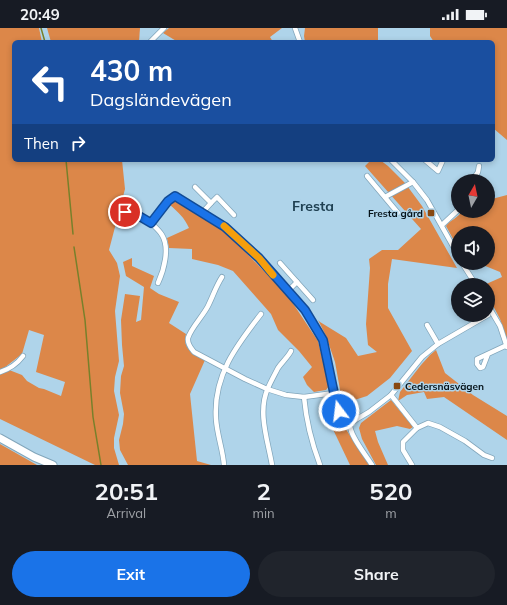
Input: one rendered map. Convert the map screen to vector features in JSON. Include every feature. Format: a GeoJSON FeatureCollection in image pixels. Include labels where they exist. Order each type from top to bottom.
{"type":"FeatureCollection","features":[{"type":"Feature","properties":{"kind":"street"},"geometry":{"type":"LineString","coordinates":[[152,40],[164,28]]}},
{"type":"Feature","properties":{"kind":"street"},"geometry":{"type":"LineString","coordinates":[[295,28],[299,40]]}},
{"type":"Feature","properties":{"kind":"street"},"geometry":{"type":"LineString","coordinates":[[394,162],[413,182],[427,200],[451,242]]}},
{"type":"Feature","properties":{"kind":"street"},"geometry":{"type":"LineString","coordinates":[[428,162],[438,171],[442,162]]}},
{"type":"Feature","properties":{"kind":"street"},"geometry":{"type":"LineString","coordinates":[[477,174],[479,166]]}},
{"type":"Feature","properties":{"kind":"street"},"geometry":{"type":"LineString","coordinates":[[367,176],[398,213]]}},
{"type":"Feature","properties":{"kind":"street"},"geometry":{"type":"LineString","coordinates":[[385,198],[413,182]]}},
{"type":"Feature","properties":{"kind":"street"},"geometry":{"type":"LineString","coordinates":[[195,187],[211,203]]}},
{"type":"Feature","properties":{"kind":"street"},"geometry":{"type":"LineString","coordinates":[[151,223],[168,201],[175,196],[225,227],[259,258],[305,310],[323,340],[339,411],[343,419],[350,424],[352,434],[372,465]]}},
{"type":"Feature","properties":{"kind":"street"},"geometry":{"type":"LineString","coordinates":[[202,213],[217,197],[234,215]]}},
{"type":"Feature","properties":{"kind":"street"},"geometry":{"type":"LineString","coordinates":[[125,212],[134,213],[151,223],[162,235],[166,246],[163,272],[158,283]]}},
{"type":"Feature","properties":{"kind":"street"},"geometry":{"type":"LineString","coordinates":[[442,225],[451,217]]}},
{"type":"Feature","properties":{"kind":"street"},"geometry":{"type":"LineString","coordinates":[[280,263],[313,300]]}},
{"type":"Feature","properties":{"kind":"street"},"geometry":{"type":"LineString","coordinates":[[222,277],[208,306],[187,340],[189,347],[194,352],[267,389],[286,395],[304,396],[334,393]]}},
{"type":"Feature","properties":{"kind":"street"},"geometry":{"type":"LineString","coordinates":[[288,291],[297,282]]}},
{"type":"Feature","properties":{"kind":"street"},"geometry":{"type":"LineString","coordinates":[[224,465],[224,457],[218,436],[216,420],[217,397],[220,383],[225,368],[241,340],[261,314]]}},
{"type":"Feature","properties":{"kind":"street"},"geometry":{"type":"LineString","coordinates":[[488,354],[507,346],[500,326],[495,318]]}},
{"type":"Feature","properties":{"kind":"street"},"geometry":{"type":"LineString","coordinates":[[350,424],[391,396],[422,357],[438,344],[476,322]]}},
{"type":"Feature","properties":{"kind":"street"},"geometry":{"type":"LineString","coordinates":[[427,325],[438,344]]}},
{"type":"Feature","properties":{"kind":"street"},"geometry":{"type":"LineString","coordinates":[[272,465],[263,408],[267,389],[279,368],[288,358],[291,351]]}},
{"type":"Feature","properties":{"kind":"street"},"geometry":{"type":"LineString","coordinates":[[0,372],[14,366],[23,356]]}},
{"type":"Feature","properties":{"kind":"street"},"geometry":{"type":"LineString","coordinates":[[304,396],[305,408],[314,450],[320,465]]}},
{"type":"Feature","properties":{"kind":"street"},"geometry":{"type":"LineString","coordinates":[[391,396],[417,428]]}},
{"type":"Feature","properties":{"kind":"street"},"geometry":{"type":"LineString","coordinates":[[412,465],[403,450],[403,442],[417,428],[428,423],[440,427],[465,441],[484,455],[492,458]]}},
{"type":"Feature","properties":{"kind":"street"},"geometry":{"type":"LineString","coordinates":[[0,438],[34,457],[53,465]]}},
{"type":"Feature","properties":{"kind":"shaded area"},"geometry":{"type":"Polygon","coordinates":[[[0,28],[39,28],[42,40],[12,40],[12,162],[122,162],[125,189],[109,250],[117,263],[120,276],[115,311],[119,361],[115,377],[114,391],[119,415],[114,438],[114,448],[119,465],[95,465],[0,419],[0,28]],[[29,330],[22,354],[4,368],[22,375],[27,381],[39,388],[61,396],[65,382],[36,372],[44,335],[29,330]]]}},
{"type":"Feature","properties":{"kind":"shaded area"},"geometry":{"type":"Polygon","coordinates":[[[47,28],[140,28],[139,40],[50,40],[47,28]]]}},
{"type":"Feature","properties":{"kind":"shaded area"},"geometry":{"type":"Polygon","coordinates":[[[169,28],[282,28],[270,37],[272,40],[175,40],[163,33],[169,28]]]}},
{"type":"Feature","properties":{"kind":"shaded area"},"geometry":{"type":"Polygon","coordinates":[[[305,28],[378,28],[378,40],[305,40],[305,28]]]}},
{"type":"Feature","properties":{"kind":"shaded area"},"geometry":{"type":"Polygon","coordinates":[[[430,28],[507,28],[507,140],[495,130],[495,40],[433,40],[430,36],[430,28]]]}},
{"type":"Feature","properties":{"kind":"shaded area"},"geometry":{"type":"Polygon","coordinates":[[[369,162],[383,162],[405,183],[422,206],[451,257],[451,267],[392,259],[388,284],[388,308],[412,351],[390,378],[367,396],[345,403],[341,395],[335,362],[326,336],[318,320],[346,338],[358,356],[377,352],[368,345],[366,324],[370,268],[369,259],[382,250],[398,250],[421,229],[365,166],[369,162]]]}},
{"type":"Feature","properties":{"kind":"shaded area"},"geometry":{"type":"Polygon","coordinates":[[[507,195],[507,340],[495,309],[495,280],[502,277],[500,272],[495,270],[495,226],[451,226],[451,235],[446,226],[455,218],[495,218],[495,198],[507,195]]]}},
{"type":"Feature","properties":{"kind":"shaded area"},"geometry":{"type":"Polygon","coordinates":[[[174,202],[178,202],[228,234],[288,296],[318,341],[329,386],[326,390],[314,392],[307,385],[303,377],[312,367],[299,351],[278,330],[271,314],[233,271],[218,265],[192,259],[192,249],[169,248],[167,238],[189,228],[181,215],[170,205],[174,202]]]}},
{"type":"Feature","properties":{"kind":"shaded area"},"geometry":{"type":"Polygon","coordinates":[[[132,258],[132,266],[154,276],[150,288],[159,294],[179,302],[169,323],[186,334],[185,339],[187,347],[193,353],[205,360],[190,394],[197,461],[211,465],[128,465],[120,450],[119,440],[124,414],[120,393],[121,376],[124,366],[121,320],[125,294],[140,296],[136,322],[141,320],[144,287],[126,276],[123,262],[132,258]]]}},
{"type":"Feature","properties":{"kind":"shaded area"},"geometry":{"type":"Polygon","coordinates":[[[436,350],[445,373],[473,395],[507,416],[507,440],[444,397],[427,399],[424,392],[407,395],[398,401],[400,392],[421,365],[436,350]]]}},
{"type":"Feature","properties":{"kind":"shaded area"},"geometry":{"type":"Polygon","coordinates":[[[391,400],[413,427],[410,429],[397,426],[375,431],[388,465],[376,465],[362,439],[359,428],[361,423],[391,400]]]}},
{"type":"Feature","properties":{"kind":"shaded area"},"geometry":{"type":"Polygon","coordinates":[[[340,420],[369,465],[350,465],[329,421],[340,420]]]}},
{"type":"Feature","properties":{"kind":"shaded area"},"geometry":{"type":"Polygon","coordinates":[[[0,444],[37,465],[0,465],[0,444]]]}},
{"type":"Feature","properties":{"kind":"waterway"},"geometry":{"type":"LineString","coordinates":[[41,28],[44,40]]}},
{"type":"Feature","properties":{"kind":"waterway"},"geometry":{"type":"LineString","coordinates":[[66,162],[73,234]]}},
{"type":"Feature","properties":{"kind":"waterway"},"geometry":{"type":"LineString","coordinates":[[74,247],[85,320],[93,417],[101,465]]}},
{"type":"Feature","properties":{"kind":"slow traffic"},"geometry":{"type":"LineString","coordinates":[[224,226],[259,258],[273,275]]}},
{"type":"Feature","properties":{"kind":"place","name":"Fresta gård"},"geometry":{"type":"Point","coordinates":[431,213]}},
{"type":"Feature","properties":{"kind":"place","name":"Cedersnäsvägen"},"geometry":{"type":"Point","coordinates":[397,386]}},
{"type":"Feature","properties":{"kind":"district","name":"Fresta"},"geometry":{"type":"Point","coordinates":[313,206]}},
{"type":"Feature","properties":{"kind":"route"},"geometry":{"type":"LineString","coordinates":[[125,212],[134,213],[151,223],[168,201],[175,196],[225,227],[259,258],[305,310],[323,340],[339,411]]}}]}
